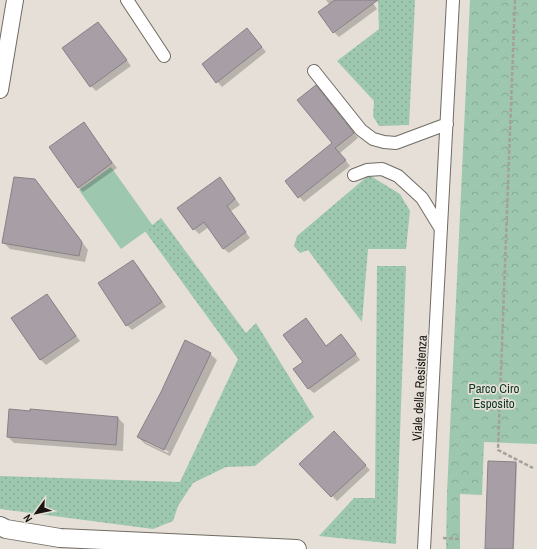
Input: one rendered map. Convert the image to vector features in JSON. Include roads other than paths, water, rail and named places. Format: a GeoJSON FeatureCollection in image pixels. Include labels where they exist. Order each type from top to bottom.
{"type":"FeatureCollection","features":[{"type":"Feature","properties":{"kind":"main road"},"geometry":{"type":"LineString","coordinates":[[0,526],[60,538],[297,549]]}},
{"type":"Feature","properties":{"kind":"street"},"geometry":{"type":"LineString","coordinates":[[0,90],[15,0]]}},
{"type":"Feature","properties":{"kind":"street"},"geometry":{"type":"LineString","coordinates":[[127,0],[164,56]]}},
{"type":"Feature","properties":{"kind":"street","name":"Viale della Resistenza"},"geometry":{"type":"LineString","coordinates":[[424,549],[453,0]]}},
{"type":"Feature","properties":{"kind":"street"},"geometry":{"type":"LineString","coordinates":[[314,71],[361,130],[373,139],[396,143],[447,124]]}},
{"type":"Feature","properties":{"kind":"street"},"geometry":{"type":"LineString","coordinates":[[354,175],[366,170],[382,169],[398,176],[422,198],[441,229]]}},
{"type":"Feature","properties":{"kind":"park label","name":"Parco Ciro Esposito"},"geometry":{"type":"Point","coordinates":[494,396]}}]}
